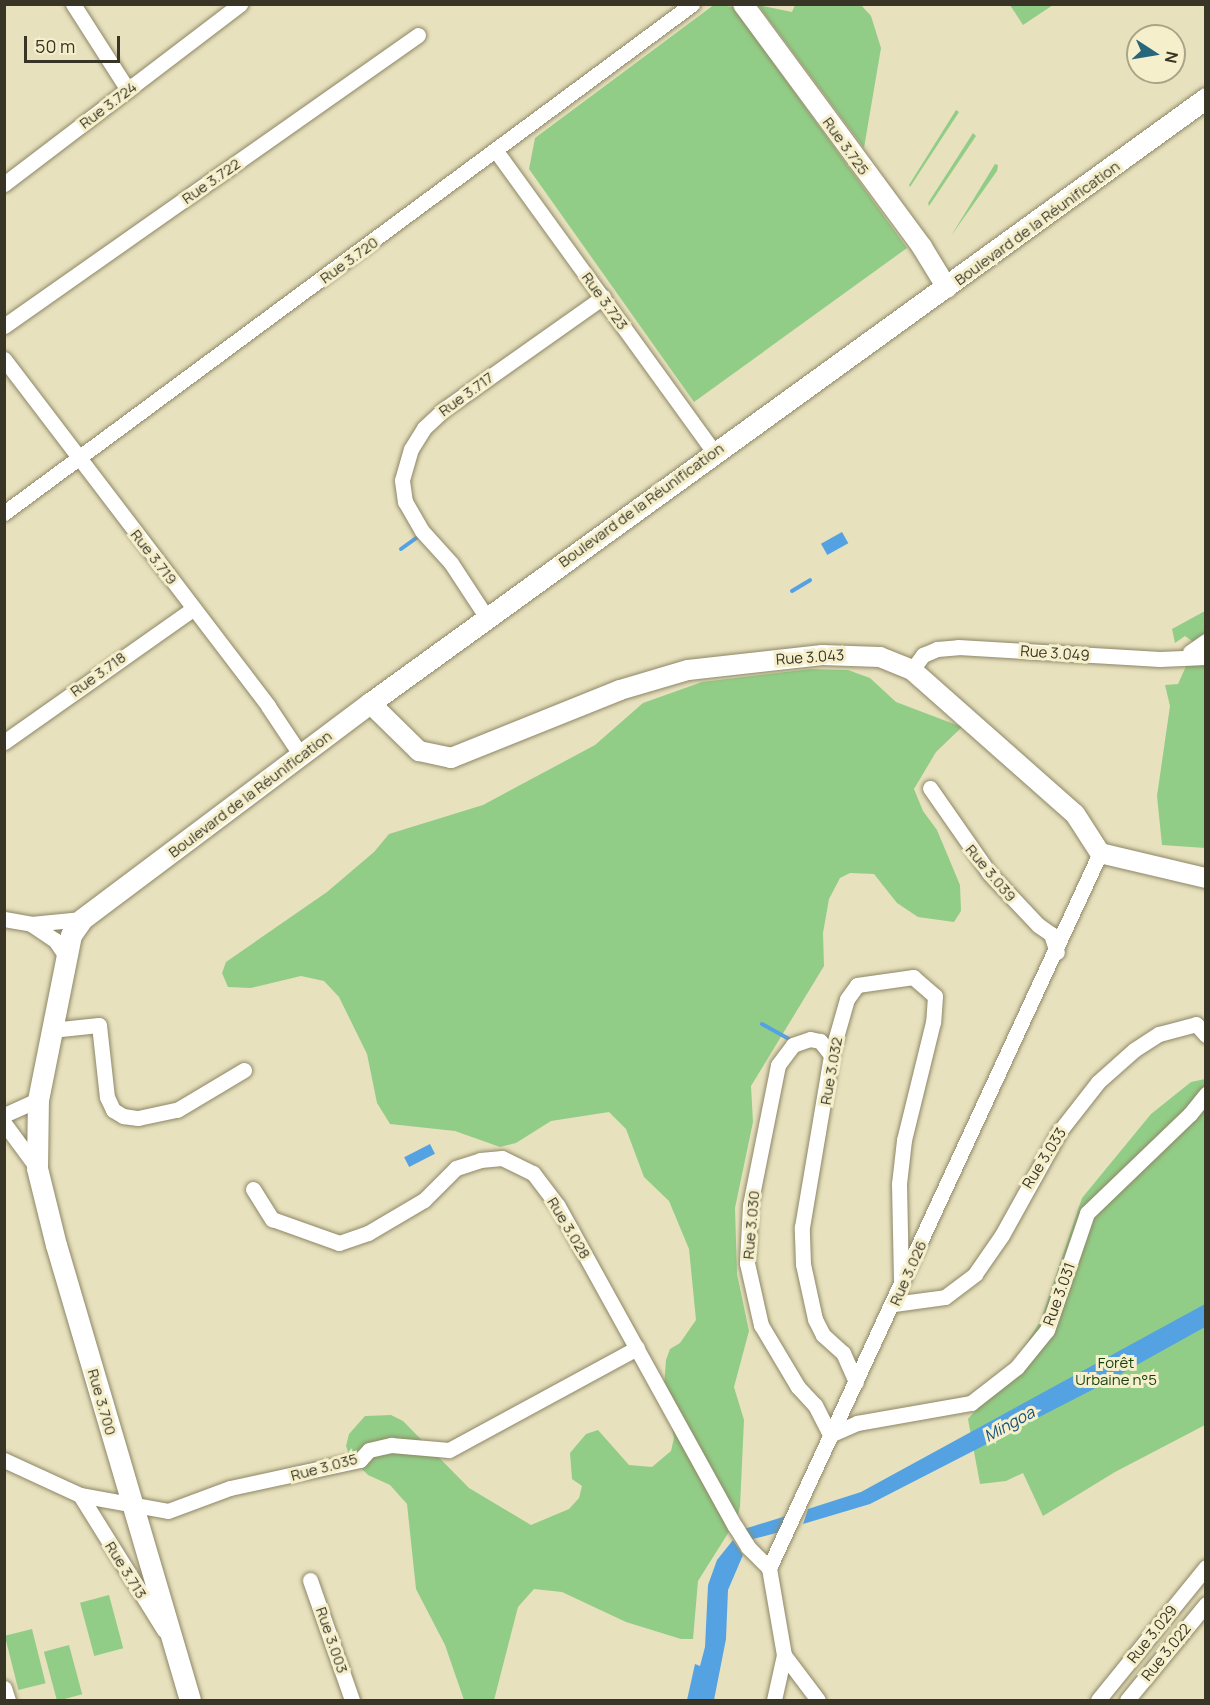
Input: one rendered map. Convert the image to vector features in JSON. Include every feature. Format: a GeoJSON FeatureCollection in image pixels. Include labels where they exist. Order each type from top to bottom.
{"type":"FeatureCollection","features":[{"type":"Feature","properties":{"kind":"main road","name":"Boulevard de la Réunification"},"geometry":{"type":"LineString","coordinates":[[82,919],[302,757],[370,703],[843,357],[947,288],[1206,98]]}},
{"type":"Feature","properties":{"kind":"main road","name":"Rue 3.700"},"geometry":{"type":"LineString","coordinates":[[82,919],[71,935],[65,955],[38,1100],[37,1168],[131,1505],[190,1701]]}},
{"type":"Feature","properties":{"kind":"street"},"geometry":{"type":"LineString","coordinates":[[73,4],[128,90]]}},
{"type":"Feature","properties":{"kind":"street","name":"Rue 3.724"},"geometry":{"type":"LineString","coordinates":[[4,184],[240,4]]}},
{"type":"Feature","properties":{"kind":"street","name":"Rue 3.720"},"geometry":{"type":"LineString","coordinates":[[4,513],[692,4]]}},
{"type":"Feature","properties":{"kind":"street","name":"Rue 3.725"},"geometry":{"type":"LineString","coordinates":[[743,4],[922,247],[947,288]]}},
{"type":"Feature","properties":{"kind":"street","name":"Rue 3.722"},"geometry":{"type":"LineString","coordinates":[[4,326],[418,35]]}},
{"type":"Feature","properties":{"kind":"street","name":"Rue 3.723"},"geometry":{"type":"LineString","coordinates":[[496,151],[714,452]]}},
{"type":"Feature","properties":{"kind":"street","name":"Rue 3.717"},"geometry":{"type":"LineString","coordinates":[[487,618],[451,563],[422,531],[405,502],[402,480],[411,449],[424,428],[443,410],[603,297]]}},
{"type":"Feature","properties":{"kind":"street","name":"Rue 3.719"},"geometry":{"type":"LineString","coordinates":[[4,358],[268,706],[302,757]]}},
{"type":"Feature","properties":{"kind":"street","name":"Rue 3.718"},"geometry":{"type":"LineString","coordinates":[[4,742],[194,608]]}},
{"type":"Feature","properties":{"kind":"street"},"geometry":{"type":"LineString","coordinates":[[1190,652],[1206,641]]}},
{"type":"Feature","properties":{"kind":"street","name":"Rue 3.049"},"geometry":{"type":"LineString","coordinates":[[912,669],[923,655],[937,649],[958,647],[1160,659],[1206,657]]}},
{"type":"Feature","properties":{"kind":"street","name":"Rue 3.043"},"geometry":{"type":"LineString","coordinates":[[370,703],[419,751],[451,758],[620,690],[688,670],[860,654],[896,661],[912,669],[1075,814],[1100,853]]}},
{"type":"Feature","properties":{"kind":"street","name":"Rue 3.039"},"geometry":{"type":"LineString","coordinates":[[930,788],[989,873],[1038,925],[1051,934],[1057,952]]}},
{"type":"Feature","properties":{"kind":"street"},"geometry":{"type":"LineString","coordinates":[[1100,853],[1206,878]]}},
{"type":"Feature","properties":{"kind":"street","name":"Rue 3.026"},"geometry":{"type":"LineString","coordinates":[[769,1568],[1057,952],[1100,853]]}},
{"type":"Feature","properties":{"kind":"street"},"geometry":{"type":"LineString","coordinates":[[4,919],[31,924],[82,919]]}},
{"type":"Feature","properties":{"kind":"street"},"geometry":{"type":"LineString","coordinates":[[31,924],[55,940],[65,955]]}},
{"type":"Feature","properties":{"kind":"street","name":"Rue 3.032"},"geometry":{"type":"LineString","coordinates":[[856,1382],[843,1353],[823,1335],[815,1319],[801,1245],[831,1055],[847,999],[857,985],[914,977],[935,996],[933,1022],[904,1140],[899,1184],[901,1288]]}},
{"type":"Feature","properties":{"kind":"street"},"geometry":{"type":"LineString","coordinates":[[51,1030],[99,1024],[107,1097],[113,1110],[123,1116],[138,1118],[177,1110],[244,1070]]}},
{"type":"Feature","properties":{"kind":"street","name":"Rue 3.033"},"geometry":{"type":"LineString","coordinates":[[894,1304],[945,1297],[975,1274],[1002,1235],[1059,1132],[1098,1082],[1134,1050],[1159,1034],[1196,1024],[1206,1035]]}},
{"type":"Feature","properties":{"kind":"street","name":"Rue 3.030"},"geometry":{"type":"LineString","coordinates":[[830,1435],[815,1405],[792,1379],[761,1325],[747,1263],[750,1205],[778,1065],[793,1045],[810,1039],[820,1041],[831,1055]]}},
{"type":"Feature","properties":{"kind":"street","name":"Rue 3.031"},"geometry":{"type":"LineString","coordinates":[[830,1435],[856,1423],[971,1403],[1017,1367],[1047,1330],[1087,1213],[1190,1114],[1206,1094]]}},
{"type":"Feature","properties":{"kind":"street"},"geometry":{"type":"LineString","coordinates":[[4,1115],[38,1100]]}},
{"type":"Feature","properties":{"kind":"street"},"geometry":{"type":"LineString","coordinates":[[4,1123],[37,1168]]}},
{"type":"Feature","properties":{"kind":"street","name":"Rue 3.028"},"geometry":{"type":"LineString","coordinates":[[254,1189],[272,1219],[339,1243],[368,1233],[424,1200],[456,1168],[480,1160],[502,1158],[533,1173],[558,1206],[735,1526],[748,1547],[769,1568]]}},
{"type":"Feature","properties":{"kind":"street","name":"Rue 3.035"},"geometry":{"type":"LineString","coordinates":[[4,1460],[80,1495],[168,1511],[230,1488],[360,1460],[369,1450],[391,1445],[449,1450],[637,1348]]}},
{"type":"Feature","properties":{"kind":"street","name":"Rue 3.713"},"geometry":{"type":"LineString","coordinates":[[80,1495],[172,1644]]}},
{"type":"Feature","properties":{"kind":"street"},"geometry":{"type":"LineString","coordinates":[[769,1568],[784,1655],[774,1701]]}},
{"type":"Feature","properties":{"kind":"street","name":"Rue 3.029"},"geometry":{"type":"LineString","coordinates":[[1098,1701],[1205,1568]]}},
{"type":"Feature","properties":{"kind":"street","name":"Rue 3.003"},"geometry":{"type":"LineString","coordinates":[[310,1580],[352,1701]]}},
{"type":"Feature","properties":{"kind":"street","name":"Rue 3.022"},"geometry":{"type":"LineString","coordinates":[[1127,1701],[1206,1604]]}},
{"type":"Feature","properties":{"kind":"street"},"geometry":{"type":"LineString","coordinates":[[784,1655],[818,1701]]}},
{"type":"Feature","properties":{"kind":"street"},"geometry":{"type":"LineString","coordinates":[[4,1688],[8,1701]]}},
{"type":"Feature","properties":{"kind":"green space"},"geometry":{"type":"Polygon","coordinates":[[[715,4],[733,7],[907,248],[694,402],[529,169],[535,138],[715,4]]]}},
{"type":"Feature","properties":{"kind":"green space"},"geometry":{"type":"Polygon","coordinates":[[[758,5],[792,12],[795,5],[861,5],[871,16],[881,48],[864,148],[758,5]]]}},
{"type":"Feature","properties":{"kind":"green space"},"geometry":{"type":"Polygon","coordinates":[[[1010,5],[1053,5],[1023,25],[1010,5]]]}},
{"type":"Feature","properties":{"kind":"green space"},"geometry":{"type":"Polygon","coordinates":[[[956,110],[959,112],[910,187],[909,185],[956,110]]]}},
{"type":"Feature","properties":{"kind":"green space"},"geometry":{"type":"Polygon","coordinates":[[[973,133],[976,136],[929,206],[928,203],[973,133]]]}},
{"type":"Feature","properties":{"kind":"green space"},"geometry":{"type":"Polygon","coordinates":[[[995,164],[998,165],[997,171],[951,236],[995,164]]]}},
{"type":"Feature","properties":{"kind":"green space"},"geometry":{"type":"Polygon","coordinates":[[[1205,611],[1205,848],[1162,845],[1157,796],[1170,706],[1165,685],[1178,684],[1196,644],[1185,636],[1175,643],[1172,629],[1205,611]]]}},
{"type":"Feature","properties":{"kind":"green space"},"geometry":{"type":"Polygon","coordinates":[[[811,669],[848,670],[870,678],[896,702],[962,727],[936,752],[914,789],[923,811],[937,830],[960,885],[961,911],[954,922],[918,917],[897,903],[874,874],[850,873],[840,878],[829,899],[823,933],[824,966],[751,1086],[753,1122],[735,1208],[737,1274],[749,1331],[734,1387],[744,1420],[740,1507],[737,1519],[698,1581],[693,1639],[681,1639],[626,1622],[562,1592],[534,1589],[518,1607],[494,1700],[464,1700],[445,1645],[416,1589],[407,1504],[390,1485],[368,1475],[350,1457],[346,1446],[349,1434],[365,1416],[391,1415],[403,1421],[469,1488],[531,1525],[569,1509],[579,1498],[582,1486],[572,1479],[570,1453],[586,1434],[598,1430],[629,1465],[652,1467],[671,1451],[674,1438],[664,1386],[666,1360],[670,1349],[680,1343],[696,1320],[689,1249],[669,1201],[644,1177],[626,1129],[609,1112],[551,1121],[516,1143],[500,1147],[455,1131],[390,1124],[377,1103],[367,1054],[339,997],[324,981],[301,976],[251,988],[228,987],[222,973],[226,962],[327,892],[374,852],[389,834],[483,805],[595,745],[643,703],[702,682],[811,669]]]}},
{"type":"Feature","properties":{"kind":"green space","name":"Forêt Urbaine n°5"},"geometry":{"type":"Polygon","coordinates":[[[1205,1079],[1205,1425],[1115,1472],[1043,1516],[1023,1473],[1006,1481],[980,1484],[968,1419],[1009,1371],[1041,1320],[1082,1198],[1151,1114],[1191,1082],[1205,1079]]]}},
{"type":"Feature","properties":{"kind":"green space"},"geometry":{"type":"Polygon","coordinates":[[[109,1595],[123,1648],[94,1656],[80,1603],[109,1595]]]}},
{"type":"Feature","properties":{"kind":"green space"},"geometry":{"type":"Polygon","coordinates":[[[32,1629],[46,1683],[18,1690],[5,1636],[32,1629]]]}},
{"type":"Feature","properties":{"kind":"green space"},"geometry":{"type":"Polygon","coordinates":[[[69,1645],[82,1694],[57,1700],[44,1652],[69,1645]]]}},
{"type":"Feature","properties":{"kind":"water"},"geometry":{"type":"Polygon","coordinates":[[[842,532],[848,543],[827,555],[821,544],[842,532]]]}},
{"type":"Feature","properties":{"kind":"water"},"geometry":{"type":"Polygon","coordinates":[[[430,1144],[435,1154],[409,1167],[404,1157],[430,1144]]]}},
{"type":"Feature","properties":{"kind":"water","name":"Mingoa"},"geometry":{"type":"Polygon","coordinates":[[[1205,1304],[1205,1327],[1090,1391],[870,1504],[803,1524],[808,1509],[861,1492],[1205,1304]]]}},
{"type":"Feature","properties":{"kind":"water"},"geometry":{"type":"Polygon","coordinates":[[[786,1516],[780,1532],[749,1540],[744,1529],[786,1516]]]}},
{"type":"Feature","properties":{"kind":"water"},"geometry":{"type":"Polygon","coordinates":[[[733,1540],[743,1555],[728,1590],[726,1639],[714,1700],[687,1700],[695,1664],[700,1666],[705,1647],[708,1585],[717,1560],[733,1540]]]}},
{"type":"Feature","properties":{"kind":"waterway"},"geometry":{"type":"LineString","coordinates":[[401,549],[419,536]]}},
{"type":"Feature","properties":{"kind":"waterway"},"geometry":{"type":"LineString","coordinates":[[792,591],[810,580]]}},
{"type":"Feature","properties":{"kind":"waterway"},"geometry":{"type":"LineString","coordinates":[[762,1024],[793,1041]]}}]}
